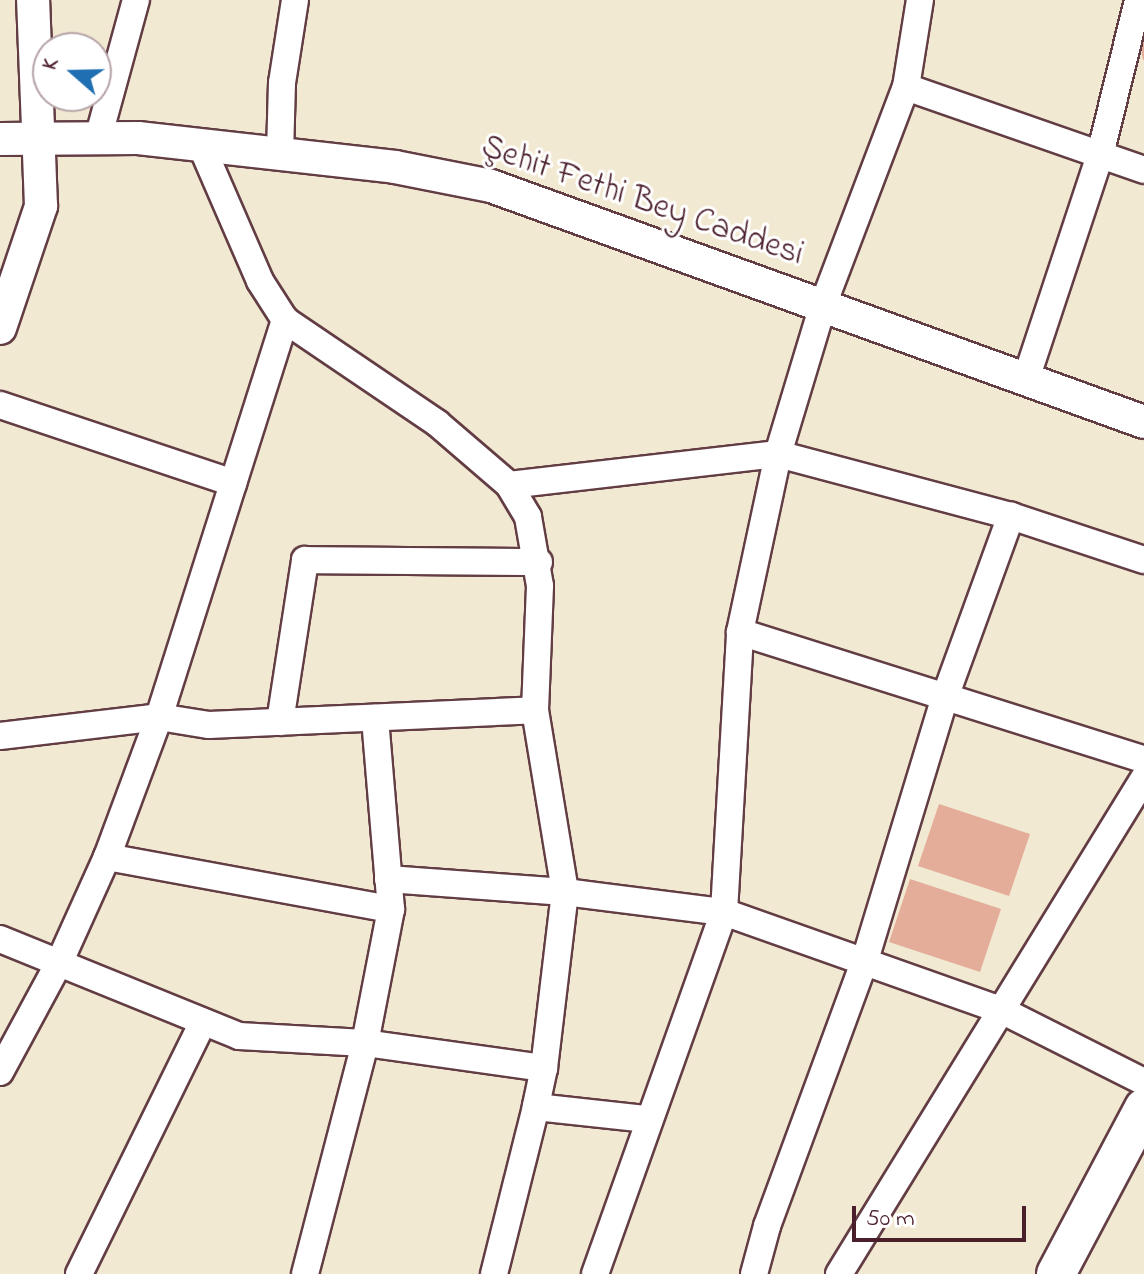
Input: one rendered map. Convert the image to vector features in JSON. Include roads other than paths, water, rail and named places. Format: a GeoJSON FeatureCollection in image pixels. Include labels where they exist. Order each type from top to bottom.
{"type":"FeatureCollection","features":[{"type":"Feature","properties":{"kind":"main road"},"geometry":{"type":"LineString","coordinates":[[1056,1274],[1144,1108]]}},
{"type":"Feature","properties":{"kind":"street"},"geometry":{"type":"LineString","coordinates":[[0,328],[38,224],[40,139],[33,0]]}},
{"type":"Feature","properties":{"kind":"street"},"geometry":{"type":"LineString","coordinates":[[99,135],[136,0]]}},
{"type":"Feature","properties":{"kind":"street"},"geometry":{"type":"LineString","coordinates":[[280,154],[282,83],[295,0]]}},
{"type":"Feature","properties":{"kind":"street"},"geometry":{"type":"LineString","coordinates":[[595,1274],[647,1119],[724,912],[740,632],[778,454],[823,305],[906,87],[920,0]]}},
{"type":"Feature","properties":{"kind":"street"},"geometry":{"type":"LineString","coordinates":[[1026,379],[1100,155],[1138,0]]}},
{"type":"Feature","properties":{"kind":"street"},"geometry":{"type":"LineString","coordinates":[[906,87],[1144,170]]}},
{"type":"Feature","properties":{"kind":"street","name":"Şehit Fethi Bey Caddesi"},"geometry":{"type":"LineString","coordinates":[[0,139],[99,135],[280,154],[491,186],[1144,422]]}},
{"type":"Feature","properties":{"kind":"street"},"geometry":{"type":"LineString","coordinates":[[201,145],[260,281],[285,320],[437,423],[509,485],[528,517],[539,562],[535,710],[565,892],[544,1068],[494,1274]]}},
{"type":"Feature","properties":{"kind":"street"},"geometry":{"type":"LineString","coordinates":[[0,1072],[60,961],[107,857],[159,717],[285,320]]}},
{"type":"Feature","properties":{"kind":"street"},"geometry":{"type":"LineString","coordinates":[[0,405],[233,483]]}},
{"type":"Feature","properties":{"kind":"street"},"geometry":{"type":"LineString","coordinates":[[509,485],[778,454],[1011,516],[1144,560]]}},
{"type":"Feature","properties":{"kind":"street"},"geometry":{"type":"LineString","coordinates":[[754,1274],[767,1226],[865,960],[945,697],[1011,516]]}},
{"type":"Feature","properties":{"kind":"street"},"geometry":{"type":"LineString","coordinates":[[280,722],[305,560],[539,562]]}},
{"type":"Feature","properties":{"kind":"street"},"geometry":{"type":"LineString","coordinates":[[740,632],[1144,759]]}},
{"type":"Feature","properties":{"kind":"street"},"geometry":{"type":"LineString","coordinates":[[0,736],[159,717],[209,725],[535,710]]}},
{"type":"Feature","properties":{"kind":"street"},"geometry":{"type":"LineString","coordinates":[[305,1274],[365,1043],[391,909],[375,718]]}},
{"type":"Feature","properties":{"kind":"street"},"geometry":{"type":"LineString","coordinates":[[839,1274],[1144,778]]}},
{"type":"Feature","properties":{"kind":"street"},"geometry":{"type":"LineString","coordinates":[[107,857],[391,909]]}},
{"type":"Feature","properties":{"kind":"street"},"geometry":{"type":"LineString","coordinates":[[388,879],[565,892],[724,912],[1001,1010],[1144,1082]]}},
{"type":"Feature","properties":{"kind":"street"},"geometry":{"type":"LineString","coordinates":[[0,939],[239,1036],[365,1043],[544,1068]]}},
{"type":"Feature","properties":{"kind":"street"},"geometry":{"type":"LineString","coordinates":[[86,1272],[203,1022]]}},
{"type":"Feature","properties":{"kind":"street"},"geometry":{"type":"LineString","coordinates":[[536,1107],[647,1119]]}}]}
